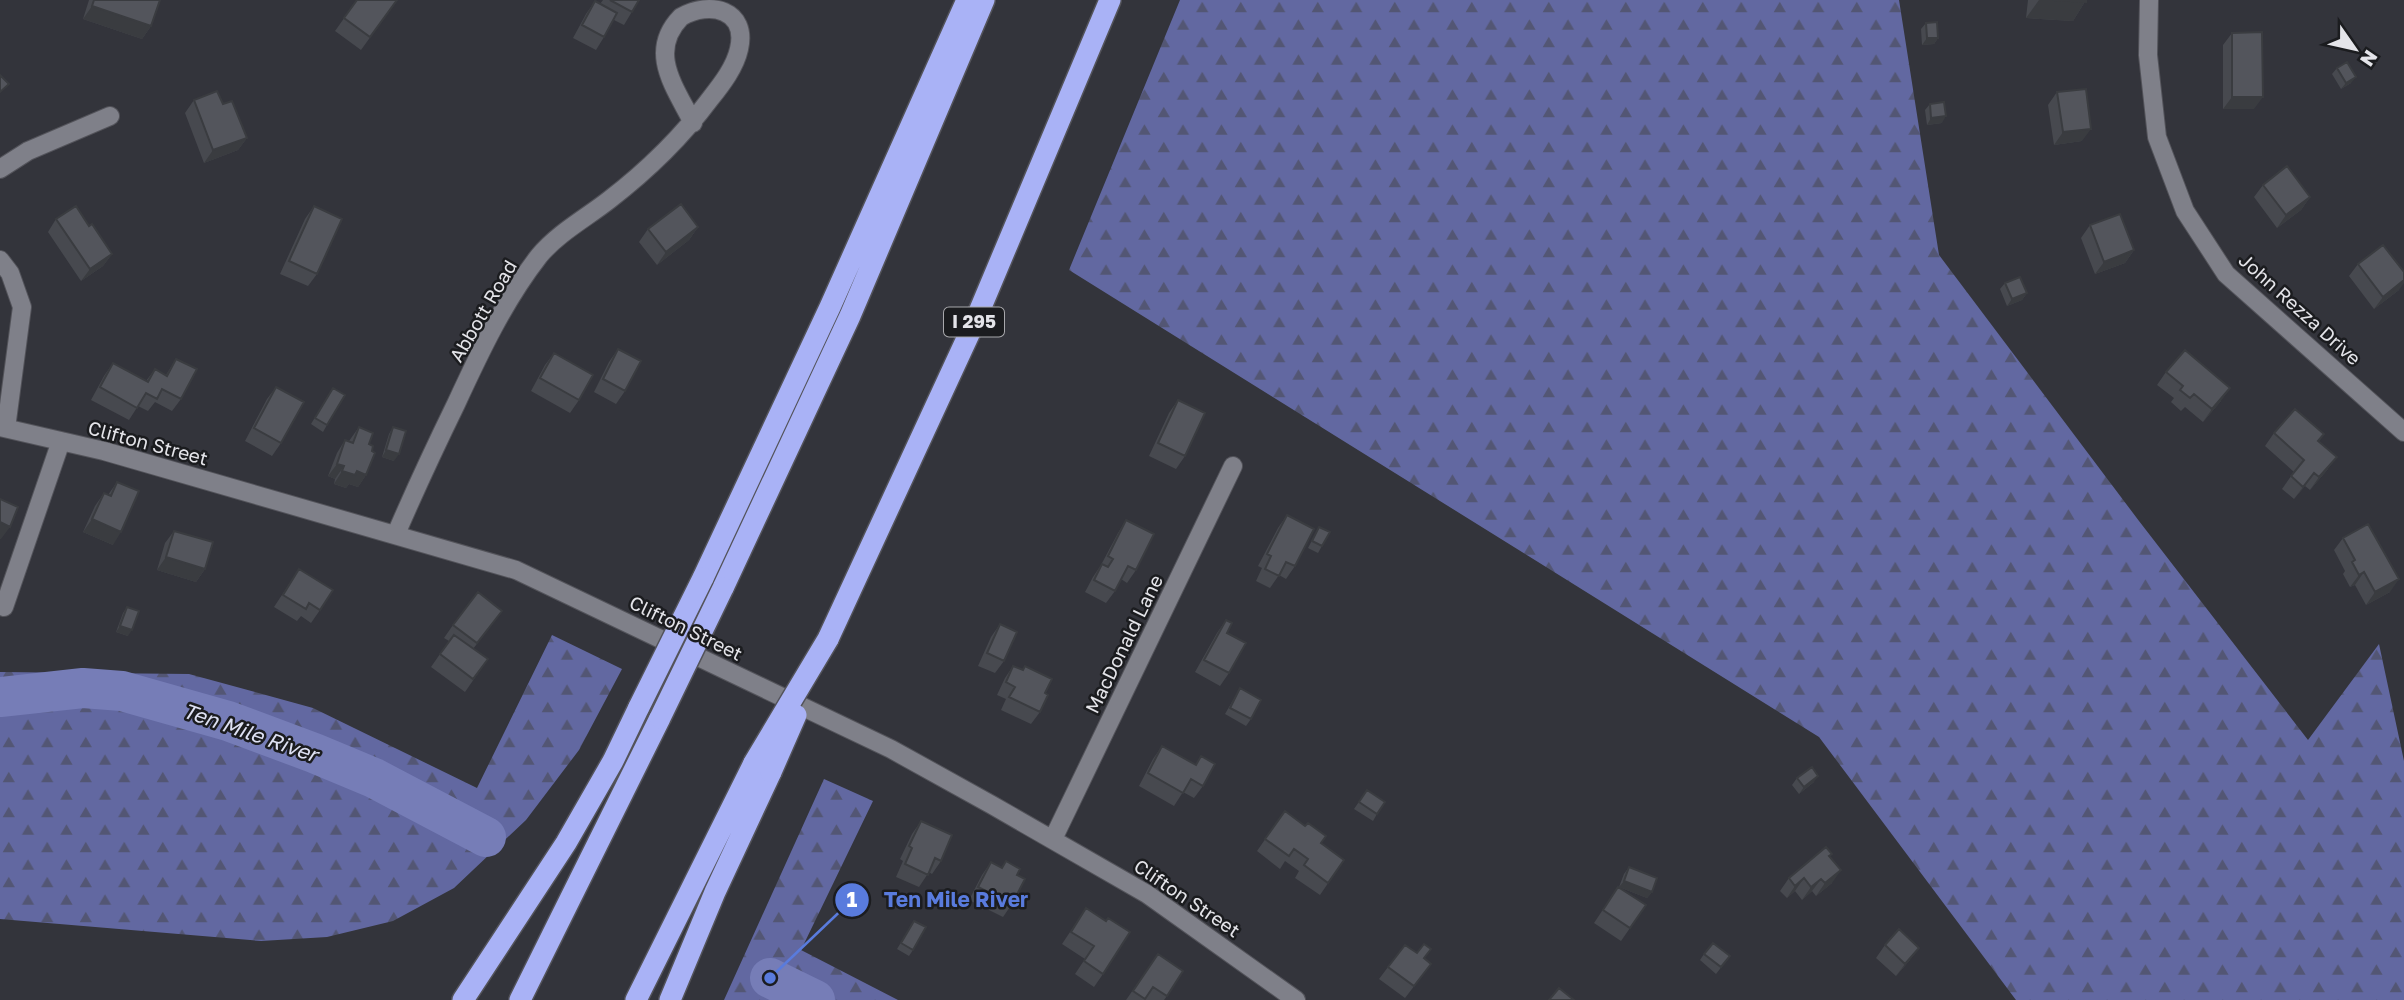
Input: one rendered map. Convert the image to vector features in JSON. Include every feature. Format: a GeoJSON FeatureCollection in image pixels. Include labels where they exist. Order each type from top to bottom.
{"type":"FeatureCollection","features":[{"type":"Feature","properties":{"kind":"highway"},"geometry":{"type":"LineString","coordinates":[[463,1000],[566,844],[612,761],[703,578],[824,319],[967,0]]}},
{"type":"Feature","properties":{"kind":"highway"},"geometry":{"type":"LineString","coordinates":[[520,1000],[723,588],[850,316],[984,0]]}},
{"type":"Feature","properties":{"kind":"highway","name":"I 295"},"geometry":{"type":"LineString","coordinates":[[762,768],[828,639],[976,319],[1110,0]]}},
{"type":"Feature","properties":{"kind":"highway"},"geometry":{"type":"LineString","coordinates":[[636,1000],[762,768]]}},
{"type":"Feature","properties":{"kind":"highway"},"geometry":{"type":"LineString","coordinates":[[670,1000],[762,768]]}},
{"type":"Feature","properties":{"kind":"street","name":"John Rezza Drive"},"geometry":{"type":"LineString","coordinates":[[2148,0],[2148,55],[2157,137],[2185,211],[2226,274],[2404,432]]}},
{"type":"Feature","properties":{"kind":"street","name":"Abbott Road"},"geometry":{"type":"LineString","coordinates":[[396,534],[483,345],[517,287],[540,255],[638,178],[669,150],[693,122],[732,67],[740,47],[739,26],[732,13],[720,4],[707,2],[693,7],[680,18],[669,35],[663,54],[668,72],[693,122]]}},
{"type":"Feature","properties":{"kind":"street"},"geometry":{"type":"LineString","coordinates":[[0,169],[28,150],[110,116]]}},
{"type":"Feature","properties":{"kind":"street"},"geometry":{"type":"LineString","coordinates":[[0,260],[10,273],[22,307],[7,368],[3,428]]}},
{"type":"Feature","properties":{"kind":"street","name":"Clifton Street"},"geometry":{"type":"LineString","coordinates":[[3,428],[61,441],[516,569],[891,749],[1147,894],[1296,1000]]}},
{"type":"Feature","properties":{"kind":"street"},"geometry":{"type":"LineString","coordinates":[[4,607],[61,441]]}},
{"type":"Feature","properties":{"kind":"street","name":"MacDonald Lane"},"geometry":{"type":"LineString","coordinates":[[1053,839],[1234,466]]}},
{"type":"Feature","properties":{"kind":"green space"},"geometry":{"type":"Polygon","coordinates":[[[1180,0],[1899,0],[1939,255],[2308,740],[2379,644],[2404,761],[2404,1000],[2016,1000],[1819,737],[1069,270],[1180,0]]]}},
{"type":"Feature","properties":{"kind":"green space"},"geometry":{"type":"Polygon","coordinates":[[[552,635],[622,669],[579,750],[526,820],[454,888],[393,921],[327,937],[261,941],[0,919],[0,672],[189,674],[313,708],[477,788],[552,635]]]}},
{"type":"Feature","properties":{"kind":"green space"},"geometry":{"type":"Polygon","coordinates":[[[824,779],[873,801],[801,950],[898,1000],[724,1000],[824,779]]]}},
{"type":"Feature","properties":{"kind":"building"},"geometry":{"type":"Polygon","coordinates":[[[94,0],[160,0],[151,26],[92,6],[94,0]]]}},
{"type":"Feature","properties":{"kind":"building"},"geometry":{"type":"Polygon","coordinates":[[[357,0],[397,0],[370,37],[344,18],[357,0]]]}},
{"type":"Feature","properties":{"kind":"building"},"geometry":{"type":"Polygon","coordinates":[[[610,0],[639,0],[632,12],[610,0]]]}},
{"type":"Feature","properties":{"kind":"building"},"geometry":{"type":"Polygon","coordinates":[[[2053,0],[2086,0],[2086,2],[2053,0]]]}},
{"type":"Feature","properties":{"kind":"building"},"geometry":{"type":"Polygon","coordinates":[[[595,1],[617,13],[604,37],[582,25],[595,1]]]}},
{"type":"Feature","properties":{"kind":"building"},"geometry":{"type":"Polygon","coordinates":[[[1937,22],[1938,38],[1927,38],[1926,23],[1937,22]]]}},
{"type":"Feature","properties":{"kind":"building"},"geometry":{"type":"Polygon","coordinates":[[[2262,32],[2263,97],[2232,97],[2232,33],[2262,32]]]}},
{"type":"Feature","properties":{"kind":"building"},"geometry":{"type":"Polygon","coordinates":[[[2347,62],[2356,77],[2346,83],[2337,68],[2347,62]]]}},
{"type":"Feature","properties":{"kind":"building"},"geometry":{"type":"Polygon","coordinates":[[[0,75],[9,84],[0,92],[0,75]]]}},
{"type":"Feature","properties":{"kind":"building"},"geometry":{"type":"Polygon","coordinates":[[[2086,89],[2091,129],[2063,132],[2057,92],[2086,89]]]}},
{"type":"Feature","properties":{"kind":"building"},"geometry":{"type":"Polygon","coordinates":[[[217,91],[223,104],[232,101],[247,138],[213,150],[194,100],[217,91]]]}},
{"type":"Feature","properties":{"kind":"building"},"geometry":{"type":"Polygon","coordinates":[[[1944,102],[1946,116],[1931,118],[1930,104],[1944,102]]]}},
{"type":"Feature","properties":{"kind":"building"},"geometry":{"type":"Polygon","coordinates":[[[2287,166],[2310,197],[2286,215],[2263,185],[2287,166]]]}},
{"type":"Feature","properties":{"kind":"building"},"geometry":{"type":"Polygon","coordinates":[[[681,204],[698,227],[666,252],[648,229],[681,204]]]}},
{"type":"Feature","properties":{"kind":"building"},"geometry":{"type":"Polygon","coordinates":[[[76,206],[112,254],[90,269],[56,219],[76,206]]]}},
{"type":"Feature","properties":{"kind":"building"},"geometry":{"type":"Polygon","coordinates":[[[314,206],[342,219],[317,274],[289,261],[314,206]]]}},
{"type":"Feature","properties":{"kind":"building"},"geometry":{"type":"Polygon","coordinates":[[[2120,214],[2134,250],[2104,262],[2090,225],[2120,214]]]}},
{"type":"Feature","properties":{"kind":"building"},"geometry":{"type":"Polygon","coordinates":[[[2383,245],[2404,272],[2404,280],[2383,297],[2358,264],[2383,245]]]}},
{"type":"Feature","properties":{"kind":"building"},"geometry":{"type":"Polygon","coordinates":[[[2020,277],[2027,293],[2012,299],[2005,283],[2020,277]]]}},
{"type":"Feature","properties":{"kind":"building"},"geometry":{"type":"Polygon","coordinates":[[[618,349],[641,361],[625,391],[603,379],[618,349]]]}},
{"type":"Feature","properties":{"kind":"building"},"geometry":{"type":"Polygon","coordinates":[[[2185,350],[2230,388],[2212,409],[2194,394],[2190,398],[2180,390],[2183,386],[2166,372],[2185,350]]]}},
{"type":"Feature","properties":{"kind":"building"},"geometry":{"type":"Polygon","coordinates":[[[554,353],[593,375],[579,400],[540,378],[554,353]]]}},
{"type":"Feature","properties":{"kind":"building"},"geometry":{"type":"Polygon","coordinates":[[[176,359],[197,369],[181,399],[162,389],[157,399],[146,393],[137,408],[100,387],[113,363],[148,382],[155,369],[167,376],[176,359]]]}},
{"type":"Feature","properties":{"kind":"building"},"geometry":{"type":"Polygon","coordinates":[[[276,387],[304,402],[281,443],[254,428],[276,387]]]}},
{"type":"Feature","properties":{"kind":"building"},"geometry":{"type":"Polygon","coordinates":[[[333,388],[345,395],[327,425],[315,418],[333,388]]]}},
{"type":"Feature","properties":{"kind":"building"},"geometry":{"type":"Polygon","coordinates":[[[1178,400],[1205,413],[1185,456],[1158,443],[1178,400]]]}},
{"type":"Feature","properties":{"kind":"building"},"geometry":{"type":"Polygon","coordinates":[[[2295,409],[2324,434],[2318,441],[2337,457],[2319,477],[2314,473],[2303,487],[2291,476],[2304,460],[2274,433],[2295,409]]]}},
{"type":"Feature","properties":{"kind":"building"},"geometry":{"type":"Polygon","coordinates":[[[359,427],[373,433],[369,444],[373,446],[372,451],[375,453],[366,475],[357,471],[355,475],[342,471],[344,466],[337,464],[345,440],[353,443],[359,427]]]}},
{"type":"Feature","properties":{"kind":"building"},"geometry":{"type":"Polygon","coordinates":[[[393,427],[406,431],[399,454],[386,450],[393,427]]]}},
{"type":"Feature","properties":{"kind":"building"},"geometry":{"type":"Polygon","coordinates":[[[117,482],[139,491],[121,532],[92,519],[104,493],[111,496],[117,482]]]}},
{"type":"Feature","properties":{"kind":"building"},"geometry":{"type":"Polygon","coordinates":[[[0,499],[18,507],[10,527],[0,522],[0,499]]]}},
{"type":"Feature","properties":{"kind":"building"},"geometry":{"type":"Polygon","coordinates":[[[1287,515],[1314,529],[1295,566],[1286,562],[1279,576],[1265,569],[1271,556],[1267,554],[1287,515]]]}},
{"type":"Feature","properties":{"kind":"building"},"geometry":{"type":"Polygon","coordinates":[[[1126,520],[1154,534],[1136,570],[1128,566],[1115,591],[1094,580],[1102,564],[1108,567],[1113,559],[1108,556],[1126,520]]]}},
{"type":"Feature","properties":{"kind":"building"},"geometry":{"type":"Polygon","coordinates":[[[2368,524],[2399,579],[2375,592],[2364,572],[2359,575],[2352,562],[2355,560],[2343,538],[2368,524]]]}},
{"type":"Feature","properties":{"kind":"building"},"geometry":{"type":"Polygon","coordinates":[[[1319,527],[1330,532],[1322,546],[1312,541],[1319,527]]]}},
{"type":"Feature","properties":{"kind":"building"},"geometry":{"type":"Polygon","coordinates":[[[174,531],[213,542],[205,569],[166,557],[174,531]]]}},
{"type":"Feature","properties":{"kind":"building"},"geometry":{"type":"Polygon","coordinates":[[[299,569],[333,590],[320,610],[309,603],[306,609],[283,595],[299,569]]]}},
{"type":"Feature","properties":{"kind":"building"},"geometry":{"type":"Polygon","coordinates":[[[478,592],[502,611],[477,643],[453,625],[478,592]]]}},
{"type":"Feature","properties":{"kind":"building"},"geometry":{"type":"Polygon","coordinates":[[[127,607],[139,611],[132,630],[120,626],[127,607]]]}},
{"type":"Feature","properties":{"kind":"building"},"geometry":{"type":"Polygon","coordinates":[[[1226,620],[1232,623],[1227,633],[1246,643],[1229,673],[1204,660],[1226,620]]]}},
{"type":"Feature","properties":{"kind":"building"},"geometry":{"type":"Polygon","coordinates":[[[1000,624],[1017,632],[1004,661],[987,653],[1000,624]]]}},
{"type":"Feature","properties":{"kind":"building"},"geometry":{"type":"Polygon","coordinates":[[[454,635],[488,659],[473,679],[440,654],[454,635]]]}},
{"type":"Feature","properties":{"kind":"building"},"geometry":{"type":"Polygon","coordinates":[[[1013,666],[1023,670],[1025,666],[1052,679],[1040,712],[1009,697],[1015,687],[1006,682],[1013,666]]]}},
{"type":"Feature","properties":{"kind":"building"},"geometry":{"type":"Polygon","coordinates":[[[1240,688],[1261,700],[1251,719],[1230,708],[1240,688]]]}},
{"type":"Feature","properties":{"kind":"building"},"geometry":{"type":"Polygon","coordinates":[[[1162,746],[1196,765],[1201,756],[1215,764],[1203,786],[1191,779],[1183,793],[1148,773],[1162,746]]]}},
{"type":"Feature","properties":{"kind":"building"},"geometry":{"type":"Polygon","coordinates":[[[1812,767],[1818,776],[1804,787],[1797,778],[1812,767]]]}},
{"type":"Feature","properties":{"kind":"building"},"geometry":{"type":"Polygon","coordinates":[[[1367,790],[1385,802],[1377,814],[1359,802],[1367,790]]]}},
{"type":"Feature","properties":{"kind":"building"},"geometry":{"type":"Polygon","coordinates":[[[1285,811],[1305,826],[1308,823],[1326,836],[1321,843],[1344,860],[1328,883],[1304,865],[1308,859],[1294,849],[1289,856],[1265,839],[1285,811]]]}},
{"type":"Feature","properties":{"kind":"building"},"geometry":{"type":"Polygon","coordinates":[[[921,821],[952,835],[941,861],[935,858],[928,875],[905,864],[912,848],[909,846],[921,821]]]}},
{"type":"Feature","properties":{"kind":"building"},"geometry":{"type":"Polygon","coordinates":[[[1826,847],[1832,854],[1829,856],[1841,870],[1825,883],[1821,879],[1811,887],[1804,878],[1795,886],[1789,878],[1826,847]]]}},
{"type":"Feature","properties":{"kind":"building"},"geometry":{"type":"Polygon","coordinates":[[[1006,861],[1020,869],[1017,875],[1025,879],[1012,904],[978,887],[991,862],[1002,868],[1006,861]]]}},
{"type":"Feature","properties":{"kind":"building"},"geometry":{"type":"Polygon","coordinates":[[[1629,867],[1657,878],[1652,892],[1624,881],[1629,867]]]}},
{"type":"Feature","properties":{"kind":"building"},"geometry":{"type":"Polygon","coordinates":[[[1618,887],[1646,905],[1630,928],[1603,910],[1618,887]]]}},
{"type":"Feature","properties":{"kind":"building"},"geometry":{"type":"Polygon","coordinates":[[[1086,908],[1130,932],[1103,974],[1084,961],[1094,946],[1071,932],[1086,908]]]}},
{"type":"Feature","properties":{"kind":"building"},"geometry":{"type":"Polygon","coordinates":[[[914,921],[926,927],[913,950],[901,943],[914,921]]]}},
{"type":"Feature","properties":{"kind":"building"},"geometry":{"type":"Polygon","coordinates":[[[1899,929],[1919,948],[1905,964],[1885,945],[1899,929]]]}},
{"type":"Feature","properties":{"kind":"building"},"geometry":{"type":"Polygon","coordinates":[[[1713,943],[1730,956],[1721,967],[1704,954],[1713,943]]]}},
{"type":"Feature","properties":{"kind":"building"},"geometry":{"type":"Polygon","coordinates":[[[1424,944],[1431,949],[1424,958],[1431,964],[1414,986],[1388,967],[1405,945],[1417,953],[1424,944]]]}},
{"type":"Feature","properties":{"kind":"building"},"geometry":{"type":"Polygon","coordinates":[[[1158,954],[1183,971],[1167,996],[1153,987],[1145,999],[1133,991],[1158,954]]]}},
{"type":"Feature","properties":{"kind":"building"},"geometry":{"type":"Polygon","coordinates":[[[1559,988],[1574,1000],[1549,1000],[1559,988]]]}},
{"type":"Feature","properties":{"kind":"waterway","name":"Ten Mile River"},"geometry":{"type":"LineString","coordinates":[[0,697],[83,688],[122,691],[228,721],[374,778],[486,837]]}},
{"type":"Feature","properties":{"kind":"waterway","name":"Ten Mile River"},"geometry":{"type":"LineString","coordinates":[[770,978],[815,1000]]}},
{"type":"Feature","properties":{"kind":"place","name":"Ten Mile River"},"geometry":{"type":"Point","coordinates":[770,978]}}]}
